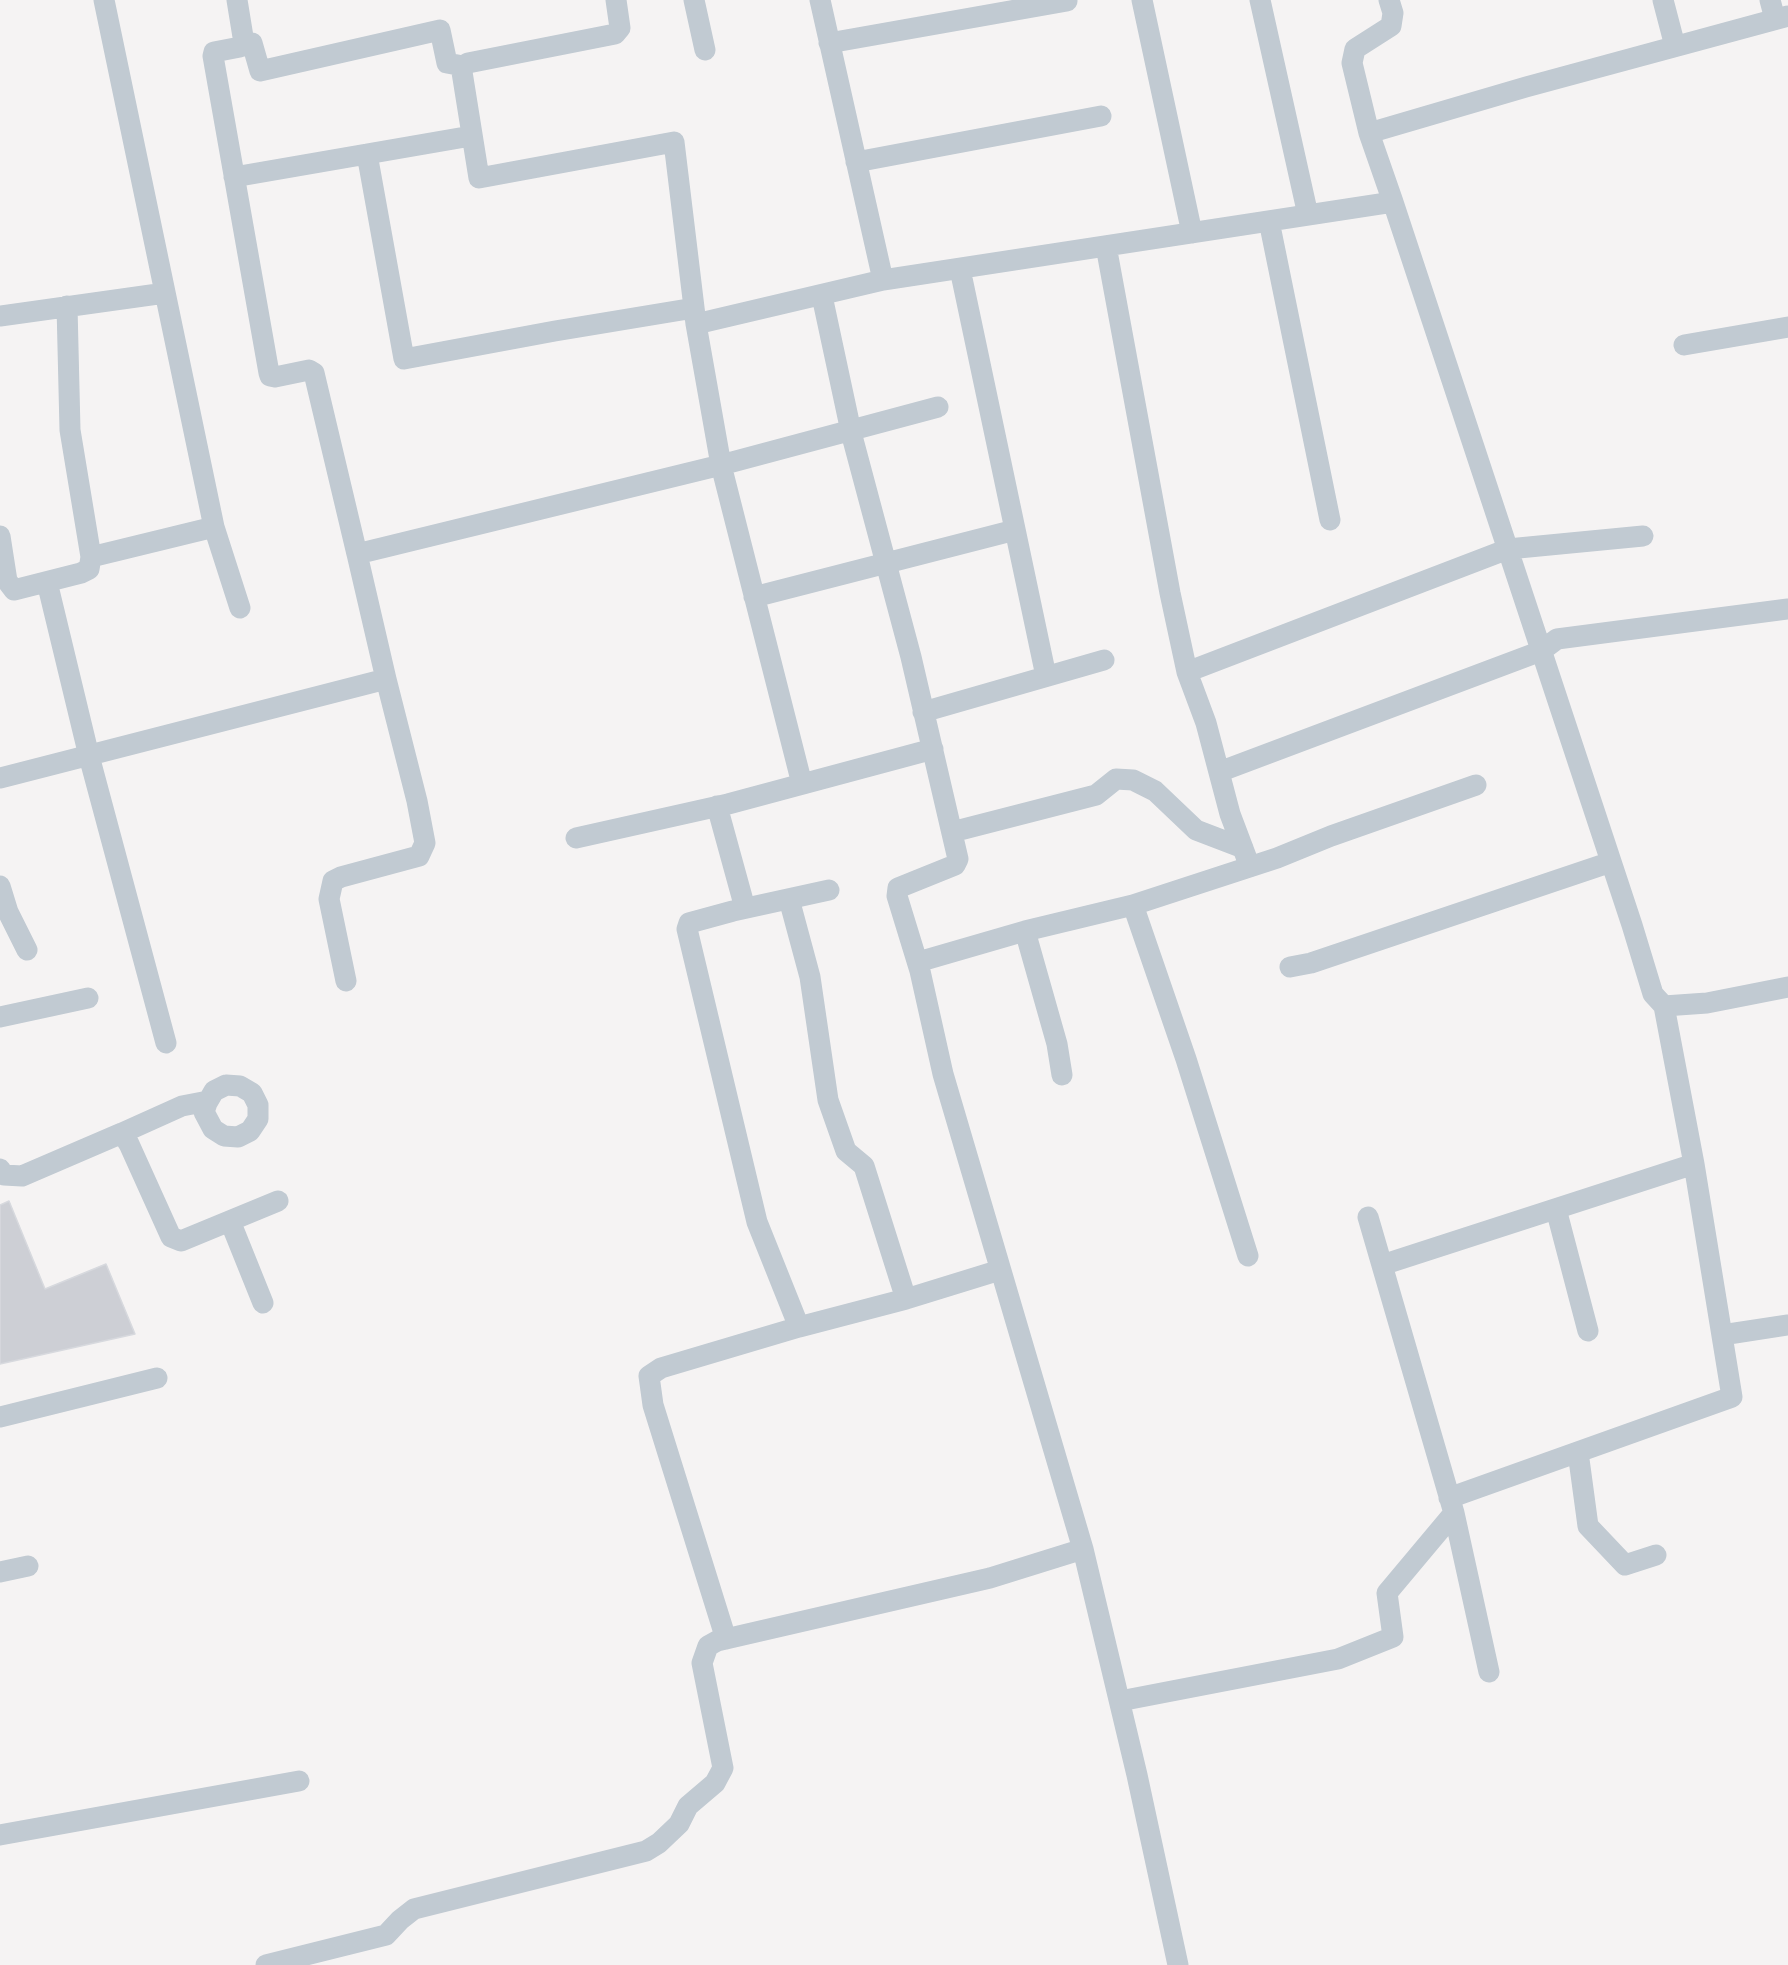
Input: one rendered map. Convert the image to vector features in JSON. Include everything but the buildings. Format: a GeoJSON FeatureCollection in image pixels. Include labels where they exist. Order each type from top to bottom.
{"type":"FeatureCollection","features":[{"type":"Feature","properties":{"kind":"street"},"geometry":{"type":"LineString","coordinates":[[104,0],[214,527],[240,608]]}},
{"type":"Feature","properties":{"kind":"street"},"geometry":{"type":"LineString","coordinates":[[237,0],[244,43]]}},
{"type":"Feature","properties":{"kind":"street"},"geometry":{"type":"LineString","coordinates":[[346,981],[329,899],[333,881],[419,856],[425,843],[417,801],[314,374],[309,370],[275,377],[270,376],[269,373],[213,57],[214,52],[240,47],[244,43],[252,43],[260,71],[440,30],[447,63],[463,66],[468,63],[615,34],[620,28],[616,0]]}},
{"type":"Feature","properties":{"kind":"street"},"geometry":{"type":"LineString","coordinates":[[694,0],[705,50]]}},
{"type":"Feature","properties":{"kind":"street"},"geometry":{"type":"LineString","coordinates":[[820,0],[883,280]]}},
{"type":"Feature","properties":{"kind":"street"},"geometry":{"type":"LineString","coordinates":[[1142,0],[1192,233]]}},
{"type":"Feature","properties":{"kind":"street"},"geometry":{"type":"LineString","coordinates":[[1260,0],[1308,215]]}},
{"type":"Feature","properties":{"kind":"street"},"geometry":{"type":"LineString","coordinates":[[1120,1701],[1338,1659],[1393,1637],[1387,1593],[1451,1505],[1578,1452],[1732,1397],[1694,1164],[1664,1006],[1653,994],[1369,133],[1352,63],[1355,50],[1390,26],[1393,13],[1389,0]]}},
{"type":"Feature","properties":{"kind":"street"},"geometry":{"type":"LineString","coordinates":[[1663,0],[1675,46]]}},
{"type":"Feature","properties":{"kind":"street"},"geometry":{"type":"LineString","coordinates":[[829,43],[1067,1]]}},
{"type":"Feature","properties":{"kind":"street"},"geometry":{"type":"LineString","coordinates":[[1369,133],[1675,46],[1778,12]]}},
{"type":"Feature","properties":{"kind":"street"},"geometry":{"type":"LineString","coordinates":[[463,66],[471,136],[479,178],[674,142],[695,316],[721,465],[802,784]]}},
{"type":"Feature","properties":{"kind":"street"},"geometry":{"type":"LineString","coordinates":[[856,162],[1101,116]]}},
{"type":"Feature","properties":{"kind":"street"},"geometry":{"type":"LineString","coordinates":[[234,177],[471,136]]}},
{"type":"Feature","properties":{"kind":"street"},"geometry":{"type":"LineString","coordinates":[[367,154],[404,359],[441,354],[555,330],[695,316],[822,296],[883,280],[1393,202]]}},
{"type":"Feature","properties":{"kind":"street"},"geometry":{"type":"LineString","coordinates":[[1269,221],[1330,520]]}},
{"type":"Feature","properties":{"kind":"street"},"geometry":{"type":"LineString","coordinates":[[1106,246],[1168,582],[1187,672],[1206,723],[1230,814],[1246,858]]}},
{"type":"Feature","properties":{"kind":"street"},"geometry":{"type":"LineString","coordinates":[[960,269],[1046,676]]}},
{"type":"Feature","properties":{"kind":"street"},"geometry":{"type":"LineString","coordinates":[[0,316],[165,293]]}},
{"type":"Feature","properties":{"kind":"street"},"geometry":{"type":"LineString","coordinates":[[822,296],[851,430],[911,657],[958,859],[955,865],[898,888],[897,896],[918,962],[943,1074],[1083,1549],[1120,1701],[1178,1965]]}},
{"type":"Feature","properties":{"kind":"street"},"geometry":{"type":"LineString","coordinates":[[0,536],[7,581],[14,590],[89,569],[91,557],[70,430],[67,306]]}},
{"type":"Feature","properties":{"kind":"street"},"geometry":{"type":"LineString","coordinates":[[1684,345],[1788,327]]}},
{"type":"Feature","properties":{"kind":"street"},"geometry":{"type":"LineString","coordinates":[[357,554],[721,465],[938,407]]}},
{"type":"Feature","properties":{"kind":"street"},"geometry":{"type":"LineString","coordinates":[[91,557],[214,527]]}},
{"type":"Feature","properties":{"kind":"street"},"geometry":{"type":"LineString","coordinates":[[754,597],[1016,530]]}},
{"type":"Feature","properties":{"kind":"street"},"geometry":{"type":"LineString","coordinates":[[1187,672],[1508,549],[1642,536]]}},
{"type":"Feature","properties":{"kind":"street"},"geometry":{"type":"LineString","coordinates":[[46,582],[89,756],[166,1043]]}},
{"type":"Feature","properties":{"kind":"street"},"geometry":{"type":"LineString","coordinates":[[1219,772],[1541,651],[1557,639],[1788,609]]}},
{"type":"Feature","properties":{"kind":"street"},"geometry":{"type":"LineString","coordinates":[[923,712],[1104,660]]}},
{"type":"Feature","properties":{"kind":"street"},"geometry":{"type":"LineString","coordinates":[[0,778],[386,679]]}},
{"type":"Feature","properties":{"kind":"street"},"geometry":{"type":"LineString","coordinates":[[576,838],[717,806],[933,749]]}},
{"type":"Feature","properties":{"kind":"street"},"geometry":{"type":"LineString","coordinates":[[952,832],[1096,795],[1116,780],[1133,780],[1155,791],[1196,830],[1246,858]]}},
{"type":"Feature","properties":{"kind":"street"},"geometry":{"type":"LineString","coordinates":[[918,962],[1025,931],[1133,905],[1246,858],[1476,785]]}},
{"type":"Feature","properties":{"kind":"street"},"geometry":{"type":"LineString","coordinates":[[717,806],[745,909]]}},
{"type":"Feature","properties":{"kind":"street"},"geometry":{"type":"LineString","coordinates":[[1290,967],[1311,963],[1611,862]]}},
{"type":"Feature","properties":{"kind":"street"},"geometry":{"type":"LineString","coordinates":[[0,886],[4,913],[27,950]]}},
{"type":"Feature","properties":{"kind":"street"},"geometry":{"type":"LineString","coordinates":[[799,1327],[757,1222],[687,929],[689,923],[829,890]]}},
{"type":"Feature","properties":{"kind":"street"},"geometry":{"type":"LineString","coordinates":[[789,899],[810,977],[828,1100],[846,1151],[864,1166],[906,1299]]}},
{"type":"Feature","properties":{"kind":"street"},"geometry":{"type":"LineString","coordinates":[[1133,905],[1186,1059],[1248,1256]]}},
{"type":"Feature","properties":{"kind":"street"},"geometry":{"type":"LineString","coordinates":[[1025,931],[1057,1044],[1062,1075]]}},
{"type":"Feature","properties":{"kind":"street"},"geometry":{"type":"LineString","coordinates":[[1664,1006],[1707,1003],[1788,987]]}},
{"type":"Feature","properties":{"kind":"street"},"geometry":{"type":"LineString","coordinates":[[0,1017],[88,998]]}},
{"type":"Feature","properties":{"kind":"street"},"geometry":{"type":"LineString","coordinates":[[0,1169],[4,1174],[22,1176],[182,1106],[208,1101]]}},
{"type":"Feature","properties":{"kind":"street"},"geometry":{"type":"LineString","coordinates":[[122,1133],[171,1237],[181,1241],[278,1201]]}},
{"type":"Feature","properties":{"kind":"street"},"geometry":{"type":"LineString","coordinates":[[1382,1265],[1694,1164]]}},
{"type":"Feature","properties":{"kind":"street"},"geometry":{"type":"LineString","coordinates":[[1556,1209],[1588,1330]]}},
{"type":"Feature","properties":{"kind":"street"},"geometry":{"type":"LineString","coordinates":[[1368,1217],[1451,1505],[1489,1672]]}},
{"type":"Feature","properties":{"kind":"street"},"geometry":{"type":"LineString","coordinates":[[230,1221],[264,1303]]}},
{"type":"Feature","properties":{"kind":"street"},"geometry":{"type":"LineString","coordinates":[[726,1639],[653,1406],[649,1376],[661,1368],[1000,1270]]}},
{"type":"Feature","properties":{"kind":"street"},"geometry":{"type":"LineString","coordinates":[[1722,1335],[1788,1325]]}},
{"type":"Feature","properties":{"kind":"street"},"geometry":{"type":"LineString","coordinates":[[0,1417],[157,1378]]}},
{"type":"Feature","properties":{"kind":"street"},"geometry":{"type":"LineString","coordinates":[[1578,1452],[1588,1526],[1625,1566],[1656,1555]]}},
{"type":"Feature","properties":{"kind":"street"},"geometry":{"type":"LineString","coordinates":[[266,1965],[386,1935],[414,1909],[646,1851],[659,1843],[679,1824],[688,1806],[716,1783],[723,1768],[702,1663],[708,1646],[717,1641],[990,1578],[1083,1549]]}},
{"type":"Feature","properties":{"kind":"street"},"geometry":{"type":"LineString","coordinates":[[0,1572],[28,1566]]}},
{"type":"Feature","properties":{"kind":"street"},"geometry":{"type":"LineString","coordinates":[[0,1835],[299,1781]]}}]}
